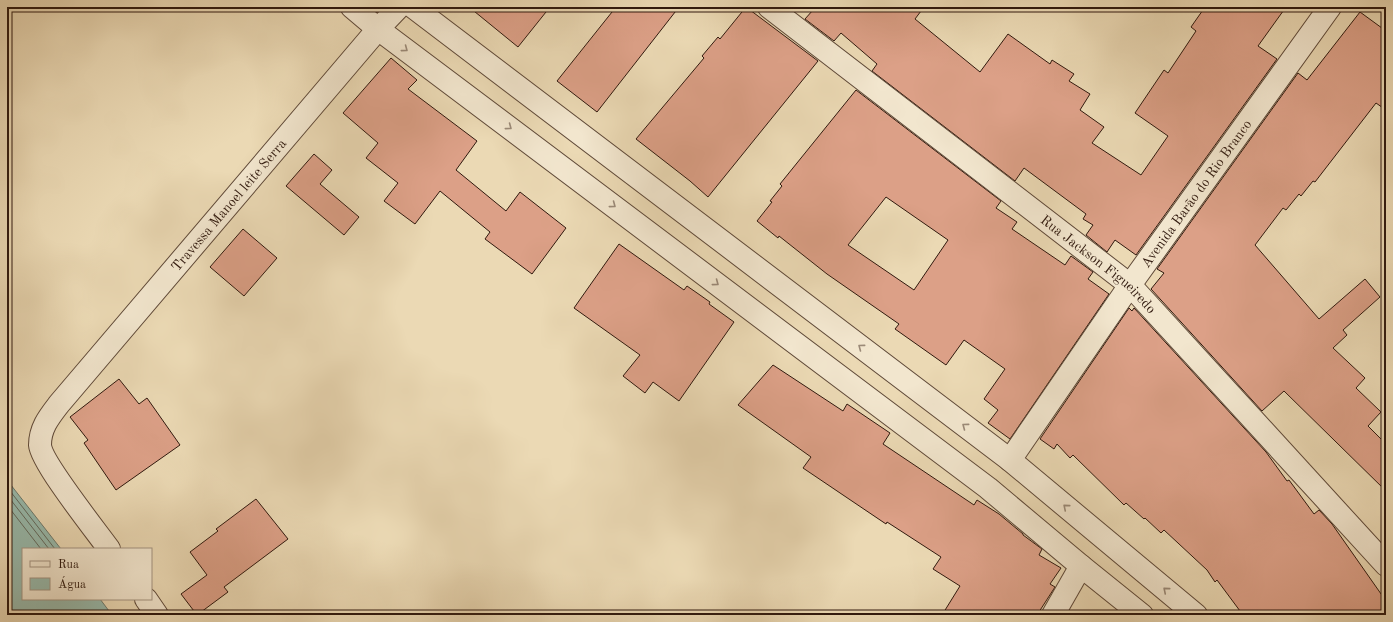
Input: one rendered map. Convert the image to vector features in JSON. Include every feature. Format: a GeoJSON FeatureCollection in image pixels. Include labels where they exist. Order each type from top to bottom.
{"type":"FeatureCollection","features":[{"type":"Feature","properties":{"kind":"street"},"geometry":{"type":"LineString","coordinates":[[352,7],[378,29],[988,488],[1142,615]]}},
{"type":"Feature","properties":{"kind":"street","name":"Travessa Manoel leite Serra"},"geometry":{"type":"LineString","coordinates":[[108,548],[58,479],[46,459],[40,446],[41,435],[45,422],[378,29],[399,7]]}},
{"type":"Feature","properties":{"kind":"street"},"geometry":{"type":"LineString","coordinates":[[413,7],[1010,460],[1196,615]]}},
{"type":"Feature","properties":{"kind":"street","name":"Rua Jackson Figueiredo"},"geometry":{"type":"LineString","coordinates":[[769,7],[1130,285],[1386,565]]}},
{"type":"Feature","properties":{"kind":"street","name":"Avenida Barão do Rio Branco"},"geometry":{"type":"LineString","coordinates":[[1010,460],[1130,285],[1330,7]]}},
{"type":"Feature","properties":{"kind":"street"},"geometry":{"type":"LineString","coordinates":[[1052,615],[1081,566]]}},
{"type":"Feature","properties":{"kind":"street"},"geometry":{"type":"LineString","coordinates":[[147,600],[157,615]]}},
{"type":"Feature","properties":{"kind":"water"},"geometry":{"type":"Polygon","coordinates":[[[7,480],[60,548],[22,548],[22,600],[101,600],[112,615],[7,615],[7,480]]]}},
{"type":"Feature","properties":{"kind":"building"},"geometry":{"type":"Polygon","coordinates":[[[469,7],[550,7],[518,47],[469,7]]]}},
{"type":"Feature","properties":{"kind":"building"},"geometry":{"type":"Polygon","coordinates":[[[616,7],[679,7],[597,112],[557,81],[616,7]]]}},
{"type":"Feature","properties":{"kind":"building"},"geometry":{"type":"Polygon","coordinates":[[[746,7],[818,61],[708,197],[636,139],[704,58],[702,56],[718,37],[720,39],[746,7]]]}},
{"type":"Feature","properties":{"kind":"building"},"geometry":{"type":"Polygon","coordinates":[[[810,7],[924,7],[915,19],[980,72],[1008,34],[1050,64],[1052,60],[1074,74],[1069,81],[1090,94],[1080,110],[1104,127],[1092,143],[1141,175],[1168,136],[1135,113],[1164,70],[1168,73],[1196,31],[1191,27],[1205,7],[1286,7],[1258,46],[1277,59],[1136,255],[1115,240],[1107,252],[1086,235],[1093,225],[1083,219],[1086,214],[1024,168],[1015,181],[872,71],[877,64],[841,33],[834,41],[805,19],[813,10],[810,7]]]}},
{"type":"Feature","properties":{"kind":"building"},"geometry":{"type":"Polygon","coordinates":[[[1360,12],[1386,31],[1386,110],[1376,103],[1315,182],[1313,181],[1301,196],[1299,194],[1286,210],[1283,208],[1255,245],[1319,319],[1365,279],[1380,297],[1343,330],[1347,335],[1333,348],[1365,378],[1356,388],[1381,412],[1368,426],[1386,444],[1386,491],[1284,391],[1262,411],[1151,289],[1164,273],[1157,269],[1298,73],[1307,80],[1360,12]]]}},
{"type":"Feature","properties":{"kind":"building"},"geometry":{"type":"Polygon","coordinates":[[[391,58],[417,80],[408,89],[477,141],[456,170],[506,211],[520,192],[566,228],[532,274],[485,239],[490,232],[440,191],[415,224],[384,201],[398,183],[366,158],[378,143],[343,113],[391,58]]]}},
{"type":"Feature","properties":{"kind":"building"},"geometry":{"type":"Polygon","coordinates":[[[856,90],[1001,201],[996,208],[1017,222],[1012,229],[1065,265],[1071,256],[1093,272],[1088,279],[1109,294],[1010,439],[988,423],[998,410],[984,399],[1005,369],[964,340],[946,365],[895,329],[899,324],[827,274],[779,236],[778,238],[757,221],[782,186],[780,184],[856,90]],[[886,197],[848,245],[914,290],[948,240],[886,197]]]}},
{"type":"Feature","properties":{"kind":"building"},"geometry":{"type":"Polygon","coordinates":[[[314,154],[332,170],[320,184],[359,217],[344,235],[286,186],[314,154]]]}},
{"type":"Feature","properties":{"kind":"building"},"geometry":{"type":"Polygon","coordinates":[[[243,229],[277,258],[244,296],[210,267],[243,229]]]}},
{"type":"Feature","properties":{"kind":"building"},"geometry":{"type":"Polygon","coordinates":[[[619,244],[684,290],[687,286],[710,302],[709,304],[734,322],[679,401],[653,382],[645,393],[623,376],[640,355],[574,308],[619,244]]]}},
{"type":"Feature","properties":{"kind":"building"},"geometry":{"type":"Polygon","coordinates":[[[1129,308],[1132,311],[1134,308],[1266,452],[1314,514],[1319,510],[1332,524],[1386,601],[1386,615],[1243,615],[1217,580],[1215,582],[1207,570],[1164,530],[1161,533],[1126,503],[1124,505],[1073,455],[1070,458],[1057,444],[1054,449],[1040,439],[1129,308]]]}},
{"type":"Feature","properties":{"kind":"building"},"geometry":{"type":"Polygon","coordinates":[[[773,365],[843,411],[847,404],[890,433],[883,444],[974,505],[977,500],[999,514],[1042,549],[1039,555],[1061,568],[1050,584],[1055,587],[1037,615],[942,615],[960,586],[933,569],[941,557],[887,522],[886,524],[803,468],[811,457],[738,405],[773,365]]]}},
{"type":"Feature","properties":{"kind":"building"},"geometry":{"type":"Polygon","coordinates":[[[119,379],[139,404],[147,398],[180,445],[116,490],[84,443],[88,440],[70,417],[119,379]]]}},
{"type":"Feature","properties":{"kind":"building"},"geometry":{"type":"Polygon","coordinates":[[[256,499],[288,539],[224,587],[228,592],[197,615],[181,594],[207,575],[190,552],[218,531],[216,529],[256,499]]]}}]}
